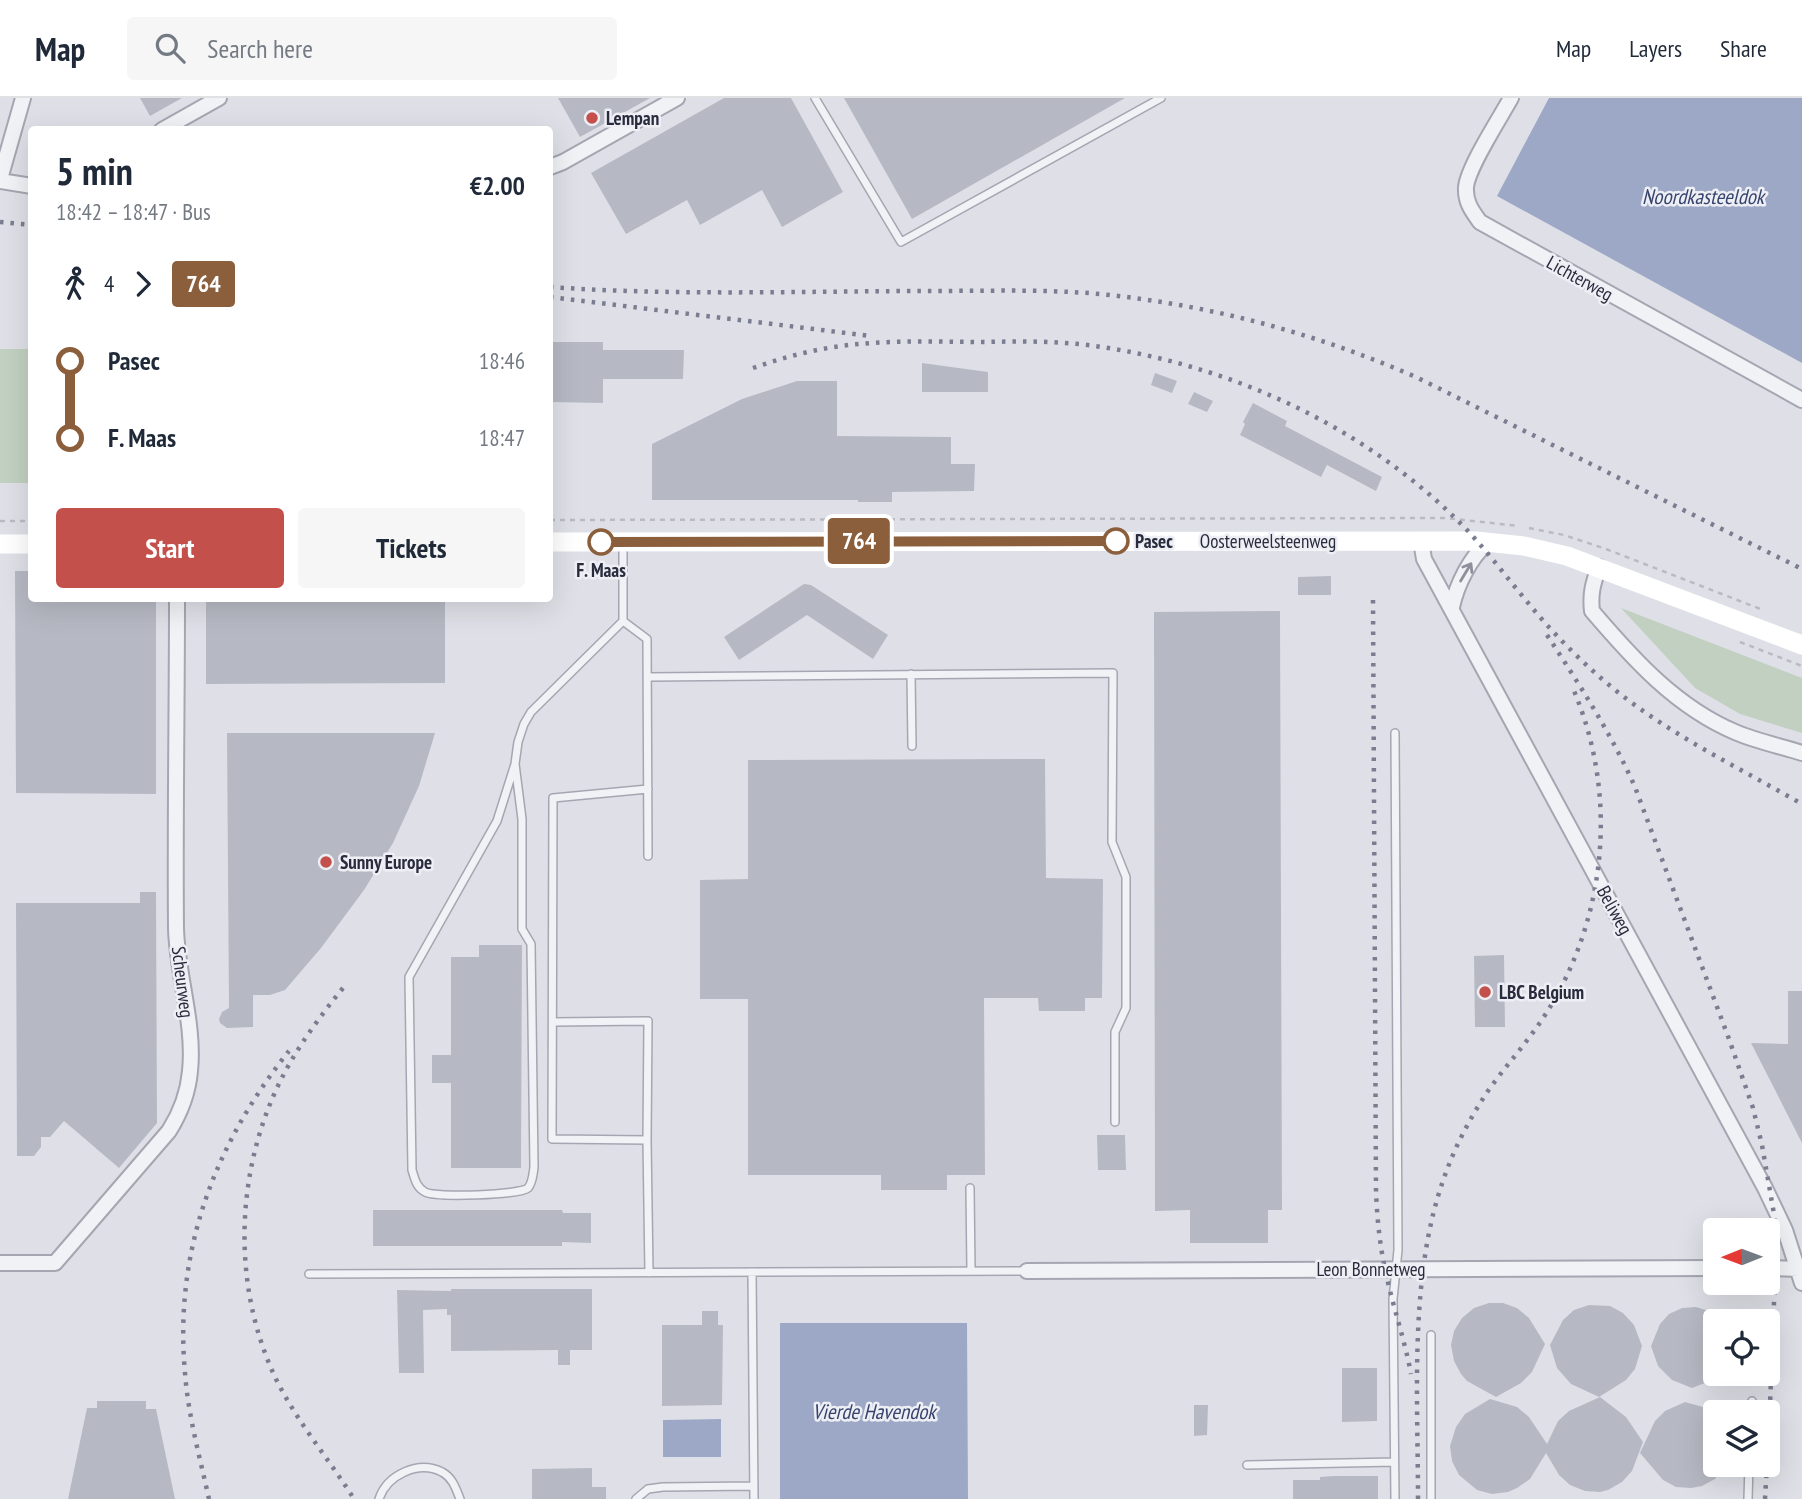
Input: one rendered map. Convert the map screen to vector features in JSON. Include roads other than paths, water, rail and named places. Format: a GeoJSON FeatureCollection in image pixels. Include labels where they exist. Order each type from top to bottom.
{"type":"FeatureCollection","features":[{"type":"Feature","properties":{"kind":"main road","name":"Oosterweelsteenweg"},"geometry":{"type":"LineString","coordinates":[[553,542],[1488,542],[1567,556],[1602,558],[1802,645]]}},
{"type":"Feature","properties":{"kind":"main road"},"geometry":{"type":"LineString","coordinates":[[0,544],[28,544]]}},
{"type":"Feature","properties":{"kind":"street"},"geometry":{"type":"LineString","coordinates":[[23,98],[0,180],[28,185]]}},
{"type":"Feature","properties":{"kind":"street"},"geometry":{"type":"LineString","coordinates":[[169,126],[219,98]]}},
{"type":"Feature","properties":{"kind":"street"},"geometry":{"type":"LineString","coordinates":[[553,166],[677,98]]}},
{"type":"Feature","properties":{"kind":"street","name":"Lichterweg"},"geometry":{"type":"LineString","coordinates":[[1511,98],[1474,164],[1466,187],[1468,206],[1480,222],[1802,400]]}},
{"type":"Feature","properties":{"kind":"street","name":"Beliweg"},"geometry":{"type":"LineString","coordinates":[[1420,541],[1424,559],[1765,1188],[1785,1230],[1801,1274]]}},
{"type":"Feature","properties":{"kind":"street"},"geometry":{"type":"LineString","coordinates":[[1452,607],[1455,592],[1464,574],[1488,542]]}},
{"type":"Feature","properties":{"kind":"street"},"geometry":{"type":"LineString","coordinates":[[1602,558],[1592,587],[1592,611],[1650,674],[1675,697],[1736,733],[1802,753]]}},
{"type":"Feature","properties":{"kind":"street","name":"Scheurweg"},"geometry":{"type":"LineString","coordinates":[[0,1263],[55,1263],[169,1131],[180,1113],[187,1091],[191,1043],[176,932],[177,602]]}},
{"type":"Feature","properties":{"kind":"street","name":"Leon Bonnetweg"},"geometry":{"type":"LineString","coordinates":[[1027,1271],[1703,1268]]}},
{"type":"Feature","properties":{"kind":"street"},"geometry":{"type":"LineString","coordinates":[[1780,1270],[1801,1274]]}},
{"type":"Feature","properties":{"kind":"lane"},"geometry":{"type":"LineString","coordinates":[[815,98],[901,242],[1161,98]]}},
{"type":"Feature","properties":{"kind":"lane"},"geometry":{"type":"LineString","coordinates":[[515,764],[522,819],[522,929],[531,944],[532,1181],[526,1189],[513,1193],[426,1193],[416,1185],[412,1170],[409,977],[497,821],[515,764],[518,741],[531,712],[624,621],[623,542]]}},
{"type":"Feature","properties":{"kind":"lane"},"geometry":{"type":"LineString","coordinates":[[624,621],[648,639],[648,856]]}},
{"type":"Feature","properties":{"kind":"lane"},"geometry":{"type":"LineString","coordinates":[[648,677],[1113,673],[1112,842],[1126,877],[1126,1008],[1115,1032],[1115,1122]]}},
{"type":"Feature","properties":{"kind":"lane"},"geometry":{"type":"LineString","coordinates":[[911,674],[912,746]]}},
{"type":"Feature","properties":{"kind":"lane"},"geometry":{"type":"LineString","coordinates":[[1395,733],[1398,1250],[1393,1299],[1395,1499]]}},
{"type":"Feature","properties":{"kind":"lane"},"geometry":{"type":"LineString","coordinates":[[647,1140],[552,1139],[553,798],[648,789]]}},
{"type":"Feature","properties":{"kind":"lane"},"geometry":{"type":"LineString","coordinates":[[553,1022],[648,1021],[649,1273]]}},
{"type":"Feature","properties":{"kind":"lane"},"geometry":{"type":"LineString","coordinates":[[970,1188],[971,1271]]}},
{"type":"Feature","properties":{"kind":"lane"},"geometry":{"type":"LineString","coordinates":[[309,1274],[1027,1271]]}},
{"type":"Feature","properties":{"kind":"lane"},"geometry":{"type":"LineString","coordinates":[[752,1272],[754,1499]]}},
{"type":"Feature","properties":{"kind":"lane"},"geometry":{"type":"LineString","coordinates":[[1431,1335],[1431,1499]]}},
{"type":"Feature","properties":{"kind":"lane"},"geometry":{"type":"LineString","coordinates":[[1247,1465],[1394,1462]]}},
{"type":"Feature","properties":{"kind":"lane"},"geometry":{"type":"LineString","coordinates":[[379,1499],[389,1481],[414,1469],[442,1472],[453,1482],[460,1499]]}},
{"type":"Feature","properties":{"kind":"lane"},"geometry":{"type":"LineString","coordinates":[[1748,1499],[1749,1477]]}},
{"type":"Feature","properties":{"kind":"lane"},"geometry":{"type":"LineString","coordinates":[[636,1499],[649,1489],[663,1487],[754,1486]]}},
{"type":"Feature","properties":{"kind":"water","name":"Noordkasteeldok"},"geometry":{"type":"Polygon","coordinates":[[[1549,98],[1802,98],[1802,363],[1497,196],[1549,98]]]}},
{"type":"Feature","properties":{"kind":"water","name":"Vierde Havendok"},"geometry":{"type":"Polygon","coordinates":[[[780,1323],[967,1323],[968,1499],[780,1499],[780,1323]]]}},
{"type":"Feature","properties":{"kind":"water"},"geometry":{"type":"Polygon","coordinates":[[[721,1419],[721,1457],[663,1457],[663,1420],[721,1419]]]}},
{"type":"Feature","properties":{"kind":"railway"},"geometry":{"type":"LineString","coordinates":[[0,222],[28,225]]}},
{"type":"Feature","properties":{"kind":"railway"},"geometry":{"type":"LineString","coordinates":[[553,287],[692,292],[1058,291],[1141,299],[1222,313],[1301,334],[1416,377],[1802,569]]}},
{"type":"Feature","properties":{"kind":"railway"},"geometry":{"type":"LineString","coordinates":[[553,297],[871,336]]}},
{"type":"Feature","properties":{"kind":"railway"},"geometry":{"type":"LineString","coordinates":[[753,368],[805,353],[859,344],[1068,343],[1147,356],[1199,369],[1249,386],[1344,433],[1388,462],[1430,495],[1468,531],[1550,628],[1602,679],[1674,731],[1802,804]]}},
{"type":"Feature","properties":{"kind":"railway"},"geometry":{"type":"LineString","coordinates":[[1373,600],[1376,1201],[1385,1267],[1411,1374]]}},
{"type":"Feature","properties":{"kind":"railway"},"geometry":{"type":"LineString","coordinates":[[1547,635],[1583,690],[1635,787],[1753,1108],[1774,1214],[1776,1252],[1770,1400]]}},
{"type":"Feature","properties":{"kind":"railway"},"geometry":{"type":"LineString","coordinates":[[1418,1499],[1417,1378],[1420,1295],[1433,1215],[1448,1166],[1470,1120],[1490,1088],[1547,1012],[1567,975],[1583,936],[1594,896],[1600,854],[1601,813],[1597,772],[1588,731],[1574,691]]}},
{"type":"Feature","properties":{"kind":"railway"},"geometry":{"type":"LineString","coordinates":[[343,988],[306,1037],[276,1090],[262,1125],[253,1160],[244,1235],[252,1309],[276,1379],[354,1499]]}},
{"type":"Feature","properties":{"kind":"railway"},"geometry":{"type":"LineString","coordinates":[[209,1499],[192,1421],[185,1373],[183,1328],[193,1243],[220,1162],[240,1124],[289,1051]]}},
{"type":"Feature","properties":{"kind":"railway"},"geometry":{"type":"LineString","coordinates":[[1765,1499],[1766,1477]]}},
{"type":"Feature","properties":{"kind":"place","name":"Lempan"},"geometry":{"type":"Point","coordinates":[592,118]}},
{"type":"Feature","properties":{"kind":"place","name":"Pasec"},"geometry":{"type":"Point","coordinates":[1116,541]}},
{"type":"Feature","properties":{"kind":"place","name":"F. Maas"},"geometry":{"type":"Point","coordinates":[601,542]}},
{"type":"Feature","properties":{"kind":"place","name":"Sunny Europe"},"geometry":{"type":"Point","coordinates":[326,862]}},
{"type":"Feature","properties":{"kind":"place","name":"LBC Belgium"},"geometry":{"type":"Point","coordinates":[1485,992]}}]}
